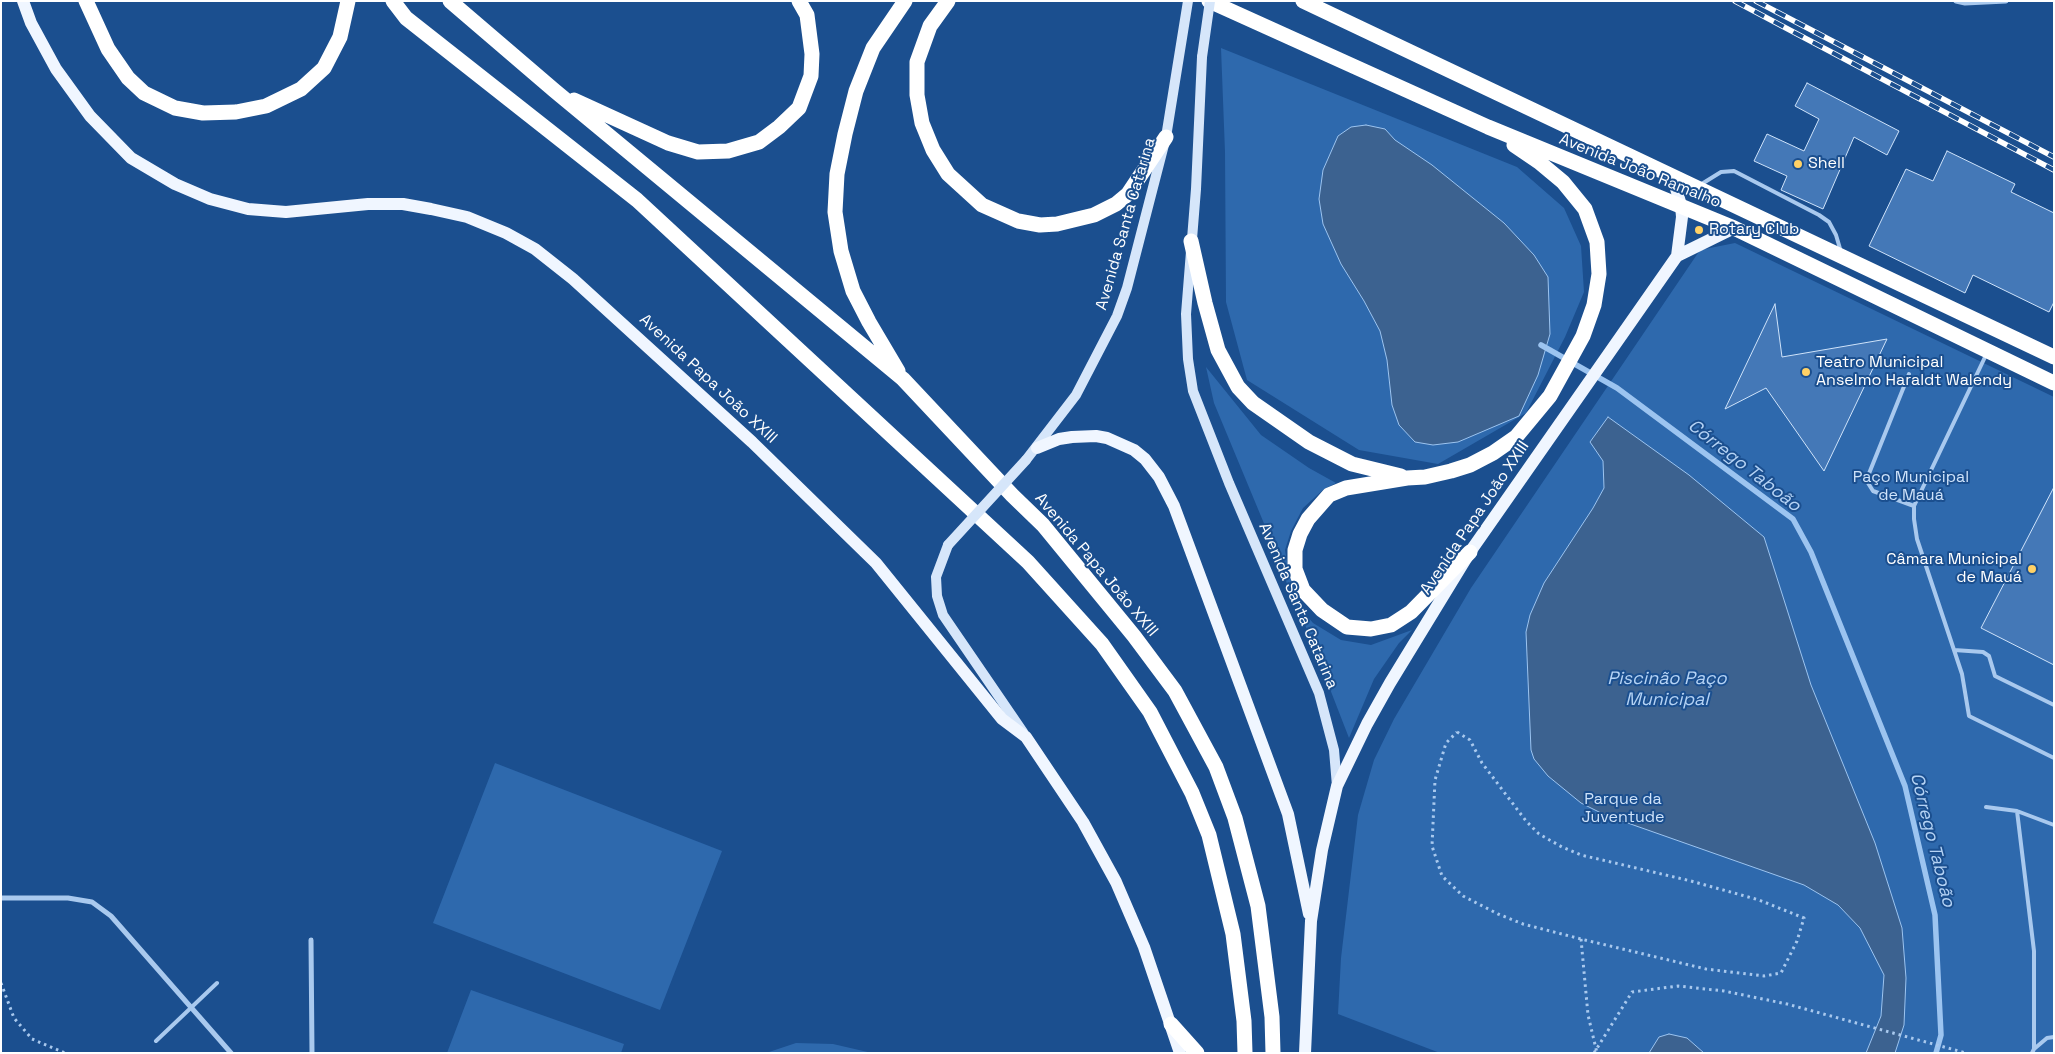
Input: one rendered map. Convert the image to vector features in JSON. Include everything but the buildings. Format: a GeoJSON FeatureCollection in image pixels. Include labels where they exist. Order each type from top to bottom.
{"type":"FeatureCollection","features":[{"type":"Feature","properties":{"kind":"highway"},"geometry":{"type":"LineString","coordinates":[[86,1],[108,49],[128,78],[144,93],[175,108],[203,113],[236,112],[266,106],[301,89],[324,68],[340,37],[348,1]]}},
{"type":"Feature","properties":{"kind":"highway"},"geometry":{"type":"LineString","coordinates":[[393,1],[406,18],[637,200],[1028,562],[1102,644],[1150,712],[1192,793],[1209,835],[1233,934],[1244,1021],[1245,1053]]}},
{"type":"Feature","properties":{"kind":"highway","name":"Avenida Papa João XXIII"},"geometry":{"type":"LineString","coordinates":[[450,1],[555,91],[903,379],[1012,495],[1043,525],[1134,636],[1180,700],[1216,767],[1237,827],[1258,906],[1272,1017],[1273,1053]]}},
{"type":"Feature","properties":{"kind":"highway"},"geometry":{"type":"LineString","coordinates":[[555,91],[668,143],[698,152],[728,151],[759,142],[779,127],[799,108],[812,76],[812,54],[806,15],[799,1]]}},
{"type":"Feature","properties":{"kind":"highway"},"geometry":{"type":"LineString","coordinates":[[903,379],[853,291],[841,251],[835,212],[837,174],[856,91],[873,48],[905,1]]}},
{"type":"Feature","properties":{"kind":"highway"},"geometry":{"type":"LineString","coordinates":[[948,1],[930,26],[917,62],[917,95],[922,123],[933,150],[948,174],[982,205],[1018,220],[1040,225],[1057,224],[1094,215],[1116,204],[1128,194],[1166,137]]}},
{"type":"Feature","properties":{"kind":"highway","name":"Avenida João Ramalho"},"geometry":{"type":"LineString","coordinates":[[1209,1],[1488,127],[1734,228],[2054,383]]}},
{"type":"Feature","properties":{"kind":"highway","name":"Avenida João Ramalho"},"geometry":{"type":"LineString","coordinates":[[1302,1],[2054,357]]}},
{"type":"Feature","properties":{"kind":"highway"},"geometry":{"type":"LineString","coordinates":[[1470,552],[1411,612],[1391,625],[1371,629],[1348,627],[1322,610],[1303,590],[1296,569],[1296,550],[1300,534],[1308,519],[1329,496],[1346,488],[1425,477],[1451,471],[1493,453],[1516,437],[1550,396],[1583,336],[1594,305],[1599,274],[1597,242],[1585,208],[1563,182],[1539,162],[1488,127]]}},
{"type":"Feature","properties":{"kind":"highway"},"geometry":{"type":"LineString","coordinates":[[1191,241],[1204,303],[1218,350],[1238,386],[1252,403],[1309,442],[1352,464],[1407,478]]}},
{"type":"Feature","properties":{"kind":"highway"},"geometry":{"type":"LineString","coordinates":[[1171,1024],[1198,1053]]}},
{"type":"Feature","properties":{"kind":"main road","name":"Avenida Papa João XXIII"},"geometry":{"type":"LineString","coordinates":[[23,1],[31,23],[56,69],[90,116],[131,158],[175,184],[210,199],[248,209],[286,212],[368,204],[403,204],[467,217],[506,233],[535,249],[573,278],[752,442],[876,562],[1002,719],[1026,737],[1083,822],[1116,882],[1144,947],[1180,1053]]}},
{"type":"Feature","properties":{"kind":"main road","name":"Avenida Santa Catarina"},"geometry":{"type":"LineString","coordinates":[[1026,737],[943,615],[937,596],[936,577],[948,545],[1037,448],[1076,395],[1117,316],[1166,137],[1188,1]]}},
{"type":"Feature","properties":{"kind":"main road","name":"Avenida Santa Catarina"},"geometry":{"type":"LineString","coordinates":[[1209,1],[1202,58],[1186,334],[1193,391],[1229,483],[1320,693],[1334,750],[1337,786]]}},
{"type":"Feature","properties":{"kind":"main road","name":"Avenida Papa João XXIII"},"geometry":{"type":"LineString","coordinates":[[1305,1053],[1311,921],[1322,850],[1337,786],[1367,724],[1390,683],[1470,552],[1677,256],[1681,227],[1680,205],[1672,176]]}},
{"type":"Feature","properties":{"kind":"main road","name":"Avenida Papa João XXIII"},"geometry":{"type":"LineString","coordinates":[[1677,256],[1734,228]]}},
{"type":"Feature","properties":{"kind":"main road"},"geometry":{"type":"LineString","coordinates":[[1037,448],[1059,439],[1072,437],[1096,436],[1107,438],[1134,450],[1145,459],[1160,477],[1174,506],[1285,806],[1311,921]]}},
{"type":"Feature","properties":{"kind":"street"},"geometry":{"type":"LineString","coordinates":[[1956,1],[1965,3],[2006,1]]}},
{"type":"Feature","properties":{"kind":"street"},"geometry":{"type":"LineString","coordinates":[[1,898],[68,898],[92,902],[111,916],[231,1053]]}},
{"type":"Feature","properties":{"kind":"street"},"geometry":{"type":"LineString","coordinates":[[311,940],[312,1053]]}},
{"type":"Feature","properties":{"kind":"lane"},"geometry":{"type":"LineString","coordinates":[[1696,188],[1722,172],[1734,171],[1829,222],[1836,235],[1842,256]]}},
{"type":"Feature","properties":{"kind":"lane"},"geometry":{"type":"LineString","coordinates":[[1988,351],[1914,506],[1917,539],[1962,674],[1969,716],[2054,758]]}},
{"type":"Feature","properties":{"kind":"lane"},"geometry":{"type":"LineString","coordinates":[[1908,374],[1868,476],[1868,483],[1873,491],[1914,506]]}},
{"type":"Feature","properties":{"kind":"lane"},"geometry":{"type":"LineString","coordinates":[[1954,650],[1983,652],[1989,656],[1995,676],[2054,705]]}},
{"type":"Feature","properties":{"kind":"lane"},"geometry":{"type":"LineString","coordinates":[[1986,807],[2018,811],[2054,825]]}},
{"type":"Feature","properties":{"kind":"lane"},"geometry":{"type":"LineString","coordinates":[[2018,811],[2034,951],[2033,1051]]}},
{"type":"Feature","properties":{"kind":"lane"},"geometry":{"type":"LineString","coordinates":[[156,1041],[217,983]]}},
{"type":"Feature","properties":{"kind":"lane"},"geometry":{"type":"LineString","coordinates":[[2033,1051],[2047,1038],[2054,1037]]}},
{"type":"Feature","properties":{"kind":"path"},"geometry":{"type":"LineString","coordinates":[[1457,732],[1470,740],[1487,769],[1526,821],[1539,834],[1562,847],[1581,855],[1691,881],[1759,900],[1804,918],[1797,941],[1781,973],[1764,976],[1706,969],[1581,939],[1523,924],[1498,914],[1463,896],[1442,876],[1432,846],[1435,780],[1446,743],[1457,732]]}},
{"type":"Feature","properties":{"kind":"path"},"geometry":{"type":"LineString","coordinates":[[1581,939],[1588,1015],[1596,1052]]}},
{"type":"Feature","properties":{"kind":"path"},"geometry":{"type":"LineString","coordinates":[[1,983],[14,1018],[32,1039],[65,1053]]}},
{"type":"Feature","properties":{"kind":"path"},"geometry":{"type":"LineString","coordinates":[[1596,1052],[1632,992],[1678,986],[1751,996],[1966,1053]]}},
{"type":"Feature","properties":{"kind":"green space"},"geometry":{"type":"Polygon","coordinates":[[[1221,48],[1517,167],[1564,208],[1581,246],[1584,292],[1565,337],[1526,413],[1438,464],[1359,450],[1247,380],[1226,302],[1225,152],[1221,48]]]}},
{"type":"Feature","properties":{"kind":"green space"},"geometry":{"type":"Polygon","coordinates":[[[1735,243],[2054,397],[2054,1053],[1440,1053],[1338,1014],[1341,958],[1358,815],[1374,760],[1394,719],[1471,588],[1700,250],[1735,243]]]}},
{"type":"Feature","properties":{"kind":"green space"},"geometry":{"type":"Polygon","coordinates":[[[1206,367],[1261,435],[1309,468],[1336,483],[1324,489],[1303,508],[1291,531],[1285,550],[1289,574],[1302,610],[1313,623],[1341,640],[1371,645],[1412,630],[1399,643],[1374,679],[1349,738],[1304,622],[1290,593],[1280,562],[1214,403],[1206,367]]]}},
{"type":"Feature","properties":{"kind":"green space"},"geometry":{"type":"Polygon","coordinates":[[[495,763],[722,851],[660,1010],[433,923],[495,763]]]}},
{"type":"Feature","properties":{"kind":"green space"},"geometry":{"type":"Polygon","coordinates":[[[471,990],[624,1044],[621,1053],[447,1053],[471,990]]]}},
{"type":"Feature","properties":{"kind":"green space"},"geometry":{"type":"Polygon","coordinates":[[[796,1043],[833,1044],[872,1053],[766,1053],[796,1043]]]}},
{"type":"Feature","properties":{"kind":"water"},"geometry":{"type":"Polygon","coordinates":[[[1366,125],[1385,129],[1395,140],[1432,165],[1504,223],[1534,255],[1548,277],[1550,334],[1538,375],[1519,416],[1458,442],[1433,445],[1415,442],[1399,425],[1392,405],[1387,360],[1380,331],[1341,264],[1323,224],[1319,199],[1323,170],[1338,136],[1351,127],[1366,125]]]}},
{"type":"Feature","properties":{"kind":"water","name":"Piscinão Paço Municipal"},"geometry":{"type":"Polygon","coordinates":[[[1608,417],[1689,475],[1764,537],[1811,685],[1875,843],[1902,928],[1906,978],[1904,1025],[1895,1053],[1866,1053],[1881,1016],[1884,975],[1860,928],[1838,905],[1804,885],[1605,815],[1581,803],[1548,776],[1534,759],[1531,750],[1526,632],[1530,615],[1544,583],[1604,488],[1603,461],[1590,442],[1608,417]]]}},
{"type":"Feature","properties":{"kind":"water"},"geometry":{"type":"Polygon","coordinates":[[[1669,1034],[1687,1038],[1704,1053],[1649,1053],[1659,1037],[1669,1034]]]}},
{"type":"Feature","properties":{"kind":"waterway","name":"Córrego Taboão"},"geometry":{"type":"LineString","coordinates":[[1541,345],[1617,388],[1793,519],[1811,552],[1905,786],[1935,915],[1941,1035],[1936,1053]]}},
{"type":"Feature","properties":{"kind":"railway"},"geometry":{"type":"LineString","coordinates":[[1735,1],[2054,170]]}},
{"type":"Feature","properties":{"kind":"railway"},"geometry":{"type":"LineString","coordinates":[[1756,1],[2054,157]]}},
{"type":"Feature","properties":{"kind":"place","name":"Shell"},"geometry":{"type":"Point","coordinates":[1798,164]}},
{"type":"Feature","properties":{"kind":"place","name":"Rotary Club"},"geometry":{"type":"Point","coordinates":[1699,230]}},
{"type":"Feature","properties":{"kind":"place","name":"Teatro Municipal Anselmo Haraldt Walendy"},"geometry":{"type":"Point","coordinates":[1806,372]}},
{"type":"Feature","properties":{"kind":"place","name":"Câmara Municipal de Mauá"},"geometry":{"type":"Point","coordinates":[2032,569]}},
{"type":"Feature","properties":{"kind":"park label","name":"Paço Municipal de Mauá"},"geometry":{"type":"Point","coordinates":[1911,487]}},
{"type":"Feature","properties":{"kind":"park label","name":"Parque da Juventude"},"geometry":{"type":"Point","coordinates":[1623,809]}}]}
